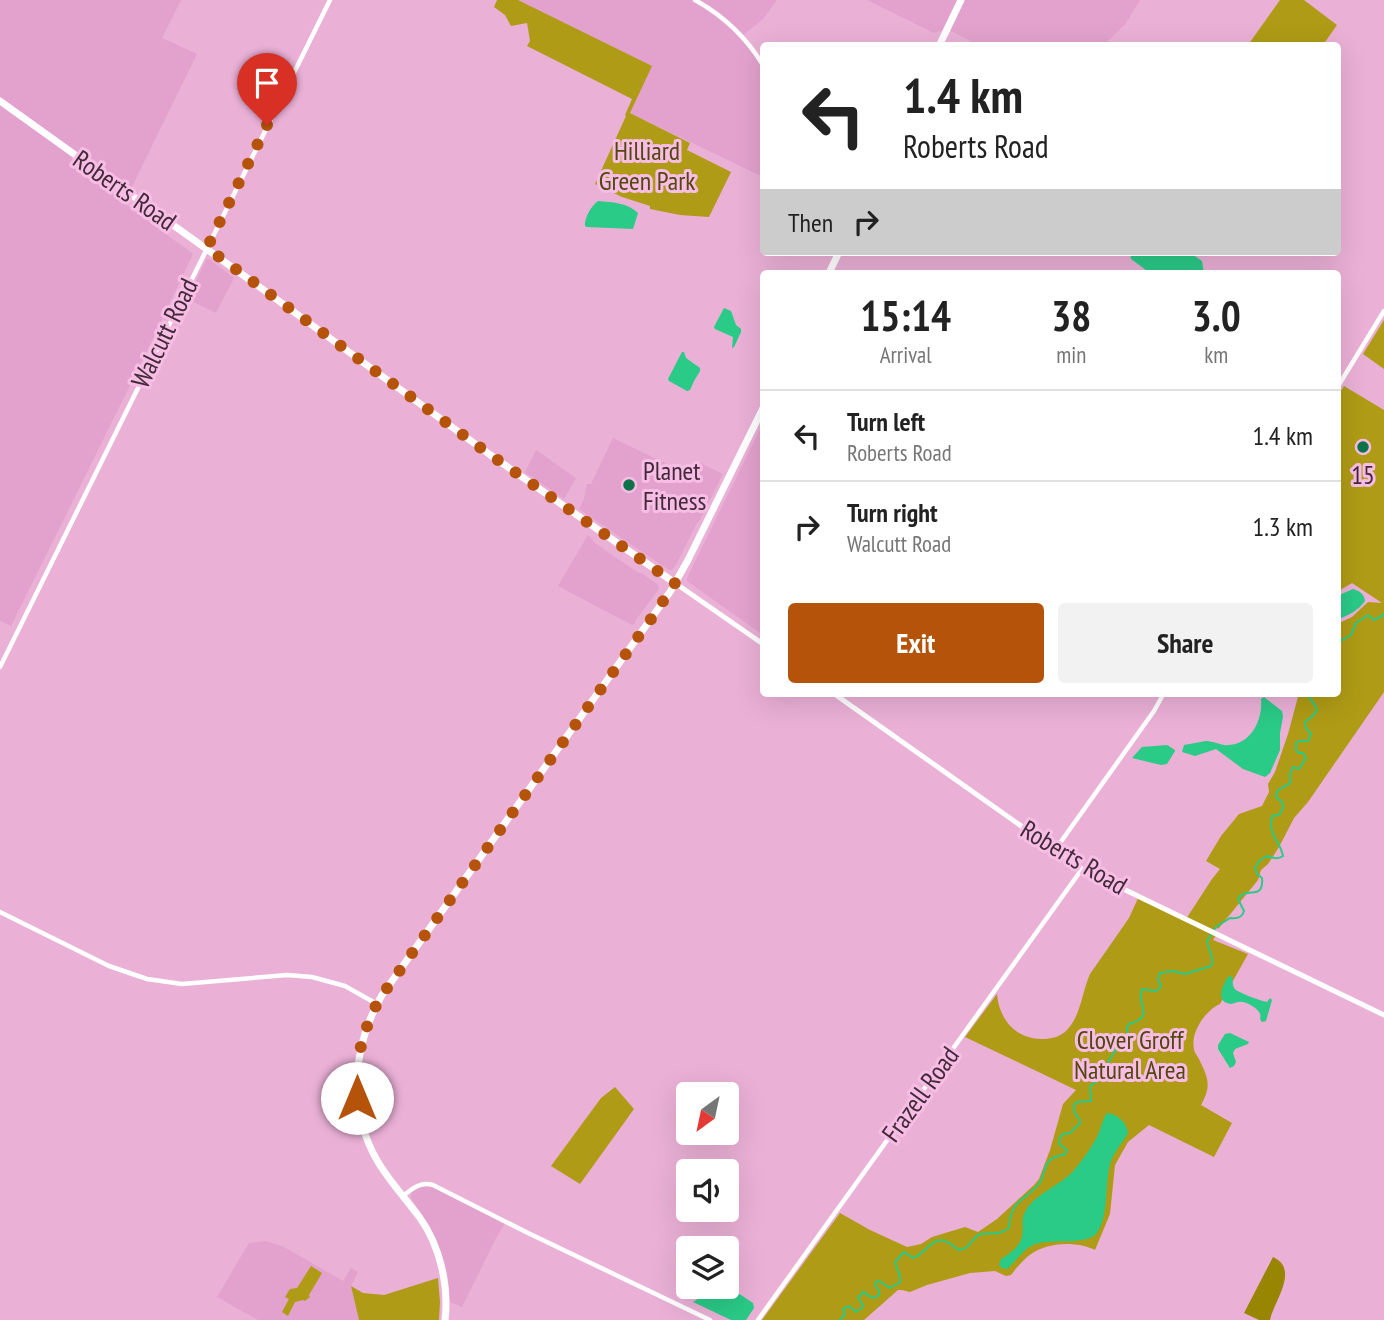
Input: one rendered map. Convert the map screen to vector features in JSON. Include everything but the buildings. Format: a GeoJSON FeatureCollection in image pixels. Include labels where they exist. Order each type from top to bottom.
{"type":"FeatureCollection","features":[{"type":"Feature","properties":{"kind":"main road"},"geometry":{"type":"LineString","coordinates":[[941,42],[961,0]]}},
{"type":"Feature","properties":{"kind":"main road","name":"Roberts Road"},"geometry":{"type":"LineString","coordinates":[[0,101],[489,454],[760,642]]}},
{"type":"Feature","properties":{"kind":"main road"},"geometry":{"type":"LineString","coordinates":[[445,1320],[444,1284],[434,1246],[422,1221],[384,1172],[371,1149],[362,1124],[356,1073],[365,1029],[392,980],[675,583],[760,414]]}},
{"type":"Feature","properties":{"kind":"main road","name":"Roberts Road"},"geometry":{"type":"LineString","coordinates":[[839,697],[1082,869],[1384,1016]]}},
{"type":"Feature","properties":{"kind":"street","name":"Walcutt Road"},"geometry":{"type":"LineString","coordinates":[[0,667],[330,0]]}},
{"type":"Feature","properties":{"kind":"street"},"geometry":{"type":"LineString","coordinates":[[695,0],[731,24],[745,38],[760,60]]}},
{"type":"Feature","properties":{"kind":"street"},"geometry":{"type":"LineString","coordinates":[[1341,381],[1384,311]]}},
{"type":"Feature","properties":{"kind":"street"},"geometry":{"type":"LineString","coordinates":[[1055,850],[1162,697]]}},
{"type":"Feature","properties":{"kind":"street","name":"Frazell Road"},"geometry":{"type":"LineString","coordinates":[[758,1320],[1082,869]]}},
{"type":"Feature","properties":{"kind":"street"},"geometry":{"type":"LineString","coordinates":[[0,912],[109,966],[147,979],[182,984],[288,975],[312,977],[345,986],[377,1004]]}},
{"type":"Feature","properties":{"kind":"street"},"geometry":{"type":"LineString","coordinates":[[402,1196],[419,1184],[430,1184],[710,1320]]}},
{"type":"Feature","properties":{"kind":"shaded area"},"geometry":{"type":"Polygon","coordinates":[[[0,0],[181,0],[162,38],[197,54],[124,203],[193,254],[11,626],[0,621],[0,0]]]}},
{"type":"Feature","properties":{"kind":"shaded area"},"geometry":{"type":"Polygon","coordinates":[[[518,0],[777,0],[763,19],[742,36],[760,61],[760,176],[630,113],[651,66],[518,0]]]}},
{"type":"Feature","properties":{"kind":"shaded area"},"geometry":{"type":"Polygon","coordinates":[[[867,0],[1140,0],[1126,23],[1107,42],[973,42],[947,29],[934,33],[867,0]]]}},
{"type":"Feature","properties":{"kind":"shaded area"},"geometry":{"type":"Polygon","coordinates":[[[598,201],[620,204],[638,213],[633,229],[585,226],[589,212],[598,201]]]}},
{"type":"Feature","properties":{"kind":"shaded area"},"geometry":{"type":"Polygon","coordinates":[[[1131,256],[1195,256],[1202,261],[1204,270],[1146,270],[1131,256]]]}},
{"type":"Feature","properties":{"kind":"shaded area"},"geometry":{"type":"Polygon","coordinates":[[[209,259],[234,278],[216,313],[187,299],[206,260],[209,259]]]}},
{"type":"Feature","properties":{"kind":"shaded area"},"geometry":{"type":"Polygon","coordinates":[[[724,308],[731,311],[736,325],[741,329],[732,348],[733,337],[714,327],[724,308]]]}},
{"type":"Feature","properties":{"kind":"shaded area"},"geometry":{"type":"Polygon","coordinates":[[[682,352],[700,368],[690,390],[687,391],[668,379],[682,352]]]}},
{"type":"Feature","properties":{"kind":"shaded area"},"geometry":{"type":"Polygon","coordinates":[[[760,429],[760,633],[687,581],[760,429]]]}},
{"type":"Feature","properties":{"kind":"shaded area"},"geometry":{"type":"Polygon","coordinates":[[[613,438],[692,476],[700,463],[723,474],[672,570],[579,509],[587,484],[591,484],[613,438]]]}},
{"type":"Feature","properties":{"kind":"shaded area"},"geometry":{"type":"Polygon","coordinates":[[[536,450],[576,478],[564,499],[525,472],[536,450]]]}},
{"type":"Feature","properties":{"kind":"shaded area"},"geometry":{"type":"Polygon","coordinates":[[[588,535],[595,543],[658,585],[659,589],[635,624],[632,625],[558,586],[588,535]]]}},
{"type":"Feature","properties":{"kind":"shaded area"},"geometry":{"type":"Polygon","coordinates":[[[1353,589],[1364,596],[1365,601],[1356,610],[1341,618],[1341,594],[1353,589]]]}},
{"type":"Feature","properties":{"kind":"shaded area"},"geometry":{"type":"Polygon","coordinates":[[[1264,697],[1282,711],[1283,717],[1280,750],[1270,773],[1265,777],[1243,769],[1216,749],[1195,756],[1182,752],[1184,745],[1206,741],[1229,745],[1244,740],[1258,723],[1261,699],[1264,697]]]}},
{"type":"Feature","properties":{"kind":"shaded area"},"geometry":{"type":"Polygon","coordinates":[[[1167,745],[1175,751],[1167,764],[1132,758],[1142,747],[1167,745]]]}},
{"type":"Feature","properties":{"kind":"shaded area"},"geometry":{"type":"Polygon","coordinates":[[[1232,976],[1236,990],[1267,1002],[1270,998],[1272,1000],[1266,1021],[1262,1022],[1259,1012],[1250,1004],[1231,1004],[1223,1000],[1222,989],[1228,977],[1232,976]]]}},
{"type":"Feature","properties":{"kind":"shaded area"},"geometry":{"type":"Polygon","coordinates":[[[1230,1033],[1249,1042],[1235,1049],[1233,1053],[1236,1062],[1230,1068],[1218,1045],[1225,1034],[1230,1033]]]}},
{"type":"Feature","properties":{"kind":"shaded area"},"geometry":{"type":"Polygon","coordinates":[[[1107,1113],[1121,1120],[1128,1133],[1111,1161],[1100,1228],[1095,1235],[1082,1240],[1038,1243],[1025,1251],[1007,1269],[1002,1268],[999,1265],[1001,1259],[1014,1250],[1021,1240],[1023,1217],[1030,1204],[1075,1169],[1095,1141],[1107,1113]]]}},
{"type":"Feature","properties":{"kind":"shaded area"},"geometry":{"type":"Polygon","coordinates":[[[425,1185],[505,1223],[462,1307],[450,1302],[444,1259],[428,1224],[411,1198],[412,1192],[425,1185]]]}},
{"type":"Feature","properties":{"kind":"shaded area"},"geometry":{"type":"Polygon","coordinates":[[[266,1241],[284,1247],[343,1281],[351,1268],[358,1272],[351,1286],[359,1320],[258,1320],[217,1297],[249,1243],[266,1241]]]}},
{"type":"Feature","properties":{"kind":"shaded area"},"geometry":{"type":"Polygon","coordinates":[[[1273,1257],[1281,1262],[1284,1269],[1283,1286],[1270,1320],[1259,1320],[1244,1313],[1273,1257]]]}},
{"type":"Feature","properties":{"kind":"shaded area"},"geometry":{"type":"Polygon","coordinates":[[[739,1294],[753,1303],[754,1308],[746,1320],[731,1320],[693,1302],[698,1299],[739,1299],[739,1294]]]}},
{"type":"Feature","properties":{"kind":"green space","name":"Hilliard Green Park"},"geometry":{"type":"Polygon","coordinates":[[[497,0],[518,0],[652,66],[630,113],[690,143],[687,150],[731,172],[709,217],[650,209],[650,206],[595,184],[632,99],[527,46],[530,41],[527,23],[511,26],[505,15],[494,7],[497,0]]]}},
{"type":"Feature","properties":{"kind":"green space"},"geometry":{"type":"Polygon","coordinates":[[[1280,0],[1304,0],[1337,25],[1325,42],[1250,42],[1280,0]]]}},
{"type":"Feature","properties":{"kind":"green space"},"geometry":{"type":"Polygon","coordinates":[[[1384,320],[1384,369],[1363,354],[1384,320]]]}},
{"type":"Feature","properties":{"kind":"green space","name":"Clover Groff Natural Area"},"geometry":{"type":"Polygon","coordinates":[[[1344,386],[1384,410],[1384,692],[1294,818],[1279,847],[1261,870],[1258,880],[1219,928],[1210,930],[1217,934],[1213,940],[1248,954],[1220,1004],[1205,1016],[1194,1036],[1194,1050],[1208,1082],[1201,1105],[1232,1123],[1214,1157],[1149,1125],[1128,1142],[1115,1165],[1110,1214],[1095,1250],[1080,1245],[1054,1245],[1031,1254],[1011,1275],[1006,1276],[995,1271],[970,1273],[910,1292],[898,1290],[864,1320],[762,1320],[840,1213],[907,1247],[965,1227],[978,1232],[997,1219],[1034,1185],[1050,1150],[1063,1104],[1076,1090],[965,1037],[997,994],[1001,1012],[1016,1031],[1032,1038],[1049,1039],[1067,1030],[1078,1010],[1090,974],[1129,918],[1139,896],[1186,919],[1220,869],[1206,861],[1221,836],[1239,814],[1262,806],[1269,792],[1268,784],[1275,772],[1298,697],[1341,697],[1341,622],[1352,617],[1368,602],[1382,603],[1352,583],[1341,590],[1341,391],[1344,386]]]}},
{"type":"Feature","properties":{"kind":"green space"},"geometry":{"type":"Polygon","coordinates":[[[615,1087],[634,1109],[580,1184],[551,1166],[601,1098],[615,1087]]]}},
{"type":"Feature","properties":{"kind":"green space"},"geometry":{"type":"Polygon","coordinates":[[[311,1266],[322,1273],[310,1297],[305,1301],[295,1302],[288,1316],[282,1312],[289,1299],[285,1297],[290,1289],[297,1288],[311,1266]]]}},
{"type":"Feature","properties":{"kind":"green space"},"geometry":{"type":"Polygon","coordinates":[[[438,1278],[439,1320],[359,1320],[351,1286],[363,1293],[384,1295],[438,1278]]]}},
{"type":"Feature","properties":{"kind":"waterway"},"geometry":{"type":"LineString","coordinates":[[1341,639],[1351,635],[1356,623],[1368,615],[1374,620],[1384,613]]}},
{"type":"Feature","properties":{"kind":"waterway"},"geometry":{"type":"LineString","coordinates":[[840,1320],[845,1314],[843,1309],[849,1306],[856,1312],[862,1308],[858,1298],[863,1292],[873,1298],[879,1295],[876,1282],[879,1281],[890,1288],[900,1282],[895,1262],[904,1252],[913,1258],[938,1241],[949,1243],[959,1250],[967,1247],[981,1234],[998,1233],[1009,1228],[1016,1205],[1040,1182],[1049,1161],[1065,1154],[1067,1150],[1059,1144],[1060,1137],[1070,1133],[1080,1123],[1074,1112],[1074,1105],[1077,1102],[1091,1101],[1090,1086],[1105,1076],[1108,1062],[1116,1049],[1128,1046],[1127,1028],[1144,1014],[1142,989],[1158,990],[1161,986],[1158,979],[1160,973],[1173,971],[1185,974],[1211,966],[1212,957],[1207,941],[1216,927],[1230,918],[1242,915],[1244,911],[1238,899],[1241,895],[1260,889],[1262,878],[1255,868],[1259,861],[1267,856],[1283,856],[1273,833],[1272,816],[1279,815],[1283,808],[1282,802],[1276,797],[1277,791],[1290,783],[1293,767],[1299,769],[1306,758],[1296,750],[1296,743],[1308,741],[1311,734],[1305,722],[1317,711],[1309,697]]}},
{"type":"Feature","properties":{"kind":"place","name":"15"},"geometry":{"type":"Point","coordinates":[1363,447]}},
{"type":"Feature","properties":{"kind":"place","name":"Planet Fitness"},"geometry":{"type":"Point","coordinates":[629,485]}},
{"type":"Feature","properties":{"kind":"route"},"geometry":{"type":"LineString","coordinates":[[267,125],[207,248],[489,454],[675,583],[380,998],[365,1029],[359,1052],[357,1098]]}}]}
